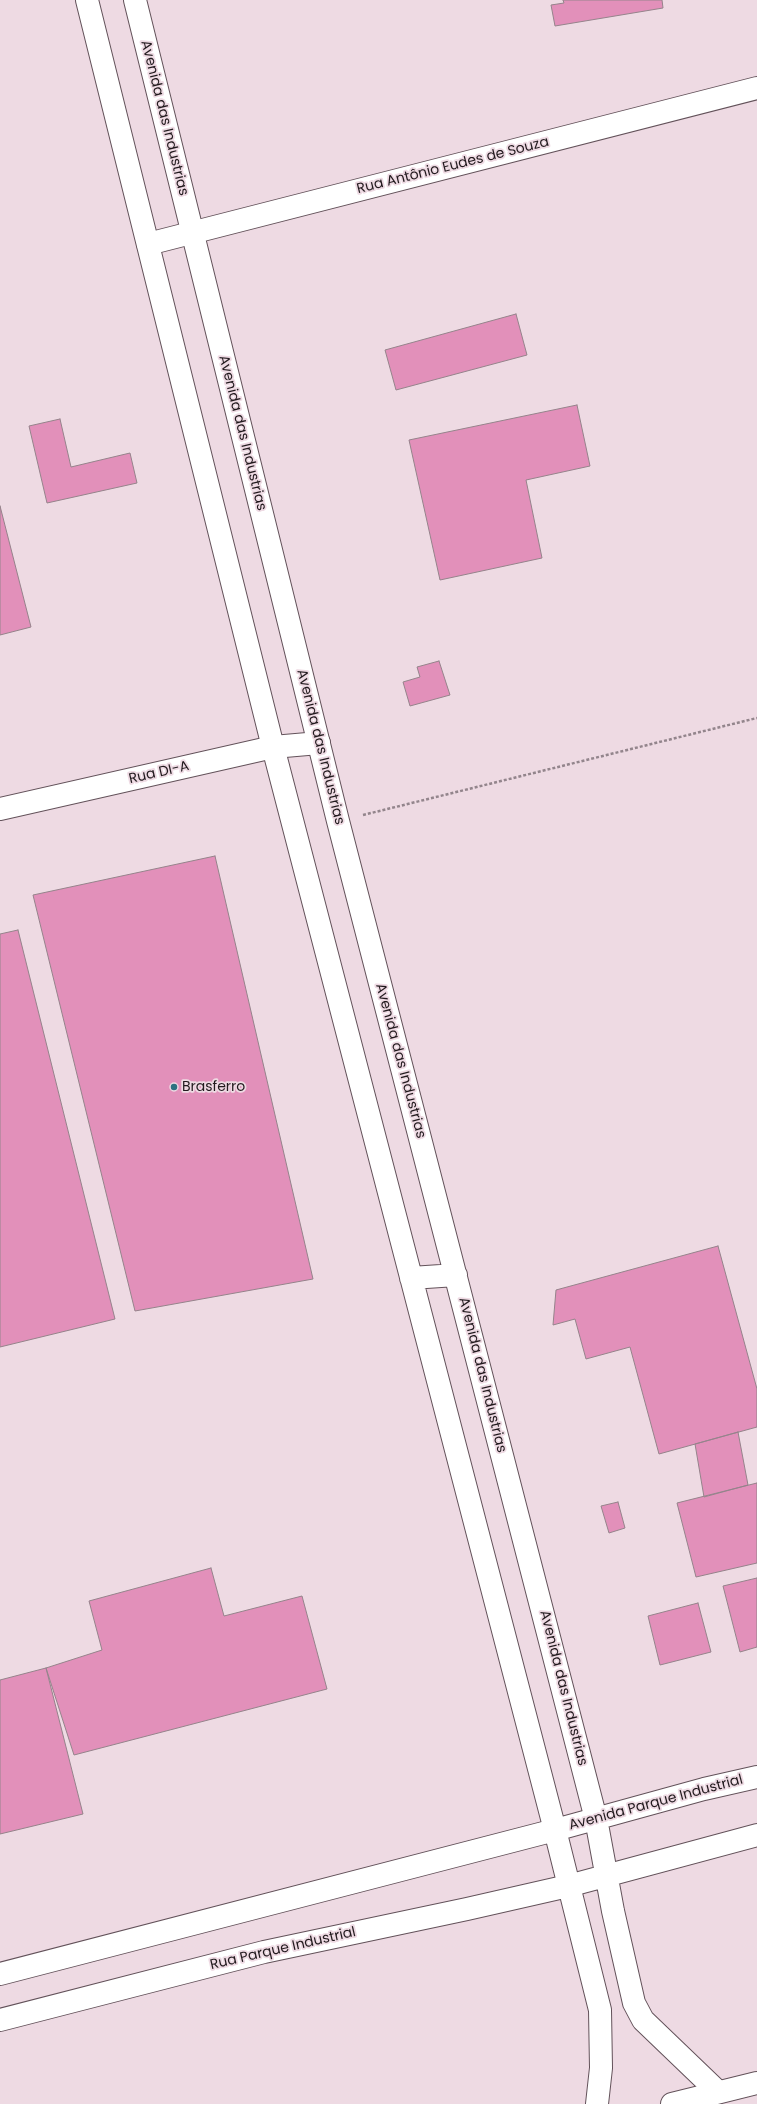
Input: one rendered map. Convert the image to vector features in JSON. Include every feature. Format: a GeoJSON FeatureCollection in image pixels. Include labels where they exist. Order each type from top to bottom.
{"type":"FeatureCollection","features":[{"type":"Feature","properties":{"kind":"main road"},"geometry":{"type":"LineString","coordinates":[[87,0],[273,747],[555,1830],[600,2010],[601,2068],[597,2104]]}},
{"type":"Feature","properties":{"kind":"main road","name":"Avenida das Industrias"},"geometry":{"type":"LineString","coordinates":[[135,0],[338,821],[596,1819],[634,2003],[643,2020],[718,2092]]}},
{"type":"Feature","properties":{"kind":"main road","name":"Rua Antônio Eudes de Souza"},"geometry":{"type":"LineString","coordinates":[[148,244],[757,88]]}},
{"type":"Feature","properties":{"kind":"main road","name":"Rua DI-A"},"geometry":{"type":"LineString","coordinates":[[0,809],[273,747],[319,744]]}},
{"type":"Feature","properties":{"kind":"main road"},"geometry":{"type":"LineString","coordinates":[[411,1278],[456,1275]]}},
{"type":"Feature","properties":{"kind":"main road","name":"Avenida Parque Industrial"},"geometry":{"type":"LineString","coordinates":[[0,1974],[555,1830],[704,1789],[757,1777]]}},
{"type":"Feature","properties":{"kind":"main road"},"geometry":{"type":"LineString","coordinates":[[568,1886],[607,1874],[757,1835]]}},
{"type":"Feature","properties":{"kind":"main road","name":"Rua Parque Industrial"},"geometry":{"type":"LineString","coordinates":[[0,2020],[264,1952],[568,1886]]}},
{"type":"Feature","properties":{"kind":"main road"},"geometry":{"type":"LineString","coordinates":[[672,2104],[757,2083]]}},
{"type":"Feature","properties":{"kind":"path"},"geometry":{"type":"LineString","coordinates":[[338,821],[757,718]]}},
{"type":"Feature","properties":{"kind":"building"},"geometry":{"type":"Polygon","coordinates":[[[563,0],[662,0],[663,8],[555,26],[551,5],[564,3],[563,0]]]}},
{"type":"Feature","properties":{"kind":"building"},"geometry":{"type":"Polygon","coordinates":[[[516,314],[527,355],[396,390],[385,350],[516,314]]]}},
{"type":"Feature","properties":{"kind":"building"},"geometry":{"type":"Polygon","coordinates":[[[577,405],[590,466],[526,480],[542,558],[440,580],[409,440],[577,405]]]}},
{"type":"Feature","properties":{"kind":"building"},"geometry":{"type":"Polygon","coordinates":[[[60,419],[71,467],[130,453],[137,483],[47,503],[29,426],[60,419]]]}},
{"type":"Feature","properties":{"kind":"building"},"geometry":{"type":"Polygon","coordinates":[[[0,506],[31,627],[0,635],[0,506]]]}},
{"type":"Feature","properties":{"kind":"building"},"geometry":{"type":"Polygon","coordinates":[[[439,661],[450,695],[410,706],[403,682],[420,677],[417,667],[439,661]]]}},
{"type":"Feature","properties":{"kind":"building","name":"Brasferro"},"geometry":{"type":"Polygon","coordinates":[[[215,856],[313,1279],[135,1311],[33,895],[215,856]]]}},
{"type":"Feature","properties":{"kind":"building"},"geometry":{"type":"Polygon","coordinates":[[[18,930],[115,1319],[0,1347],[0,934],[18,930]]]}},
{"type":"Feature","properties":{"kind":"building"},"geometry":{"type":"Polygon","coordinates":[[[718,1246],[757,1389],[757,1427],[659,1454],[630,1347],[586,1359],[575,1319],[553,1325],[556,1290],[718,1246]]]}},
{"type":"Feature","properties":{"kind":"building"},"geometry":{"type":"Polygon","coordinates":[[[738,1432],[748,1485],[704,1497],[695,1444],[738,1432]]]}},
{"type":"Feature","properties":{"kind":"building"},"geometry":{"type":"Polygon","coordinates":[[[757,1483],[757,1563],[696,1577],[677,1503],[757,1483]]]}},
{"type":"Feature","properties":{"kind":"building"},"geometry":{"type":"Polygon","coordinates":[[[618,1502],[625,1528],[609,1533],[601,1506],[618,1502]]]}},
{"type":"Feature","properties":{"kind":"building"},"geometry":{"type":"Polygon","coordinates":[[[211,1568],[224,1616],[302,1596],[327,1689],[74,1755],[46,1668],[102,1650],[89,1601],[211,1568]]]}},
{"type":"Feature","properties":{"kind":"building"},"geometry":{"type":"Polygon","coordinates":[[[757,1578],[757,1647],[740,1652],[723,1586],[757,1578]]]}},
{"type":"Feature","properties":{"kind":"building"},"geometry":{"type":"Polygon","coordinates":[[[698,1603],[711,1652],[660,1665],[648,1616],[698,1603]]]}},
{"type":"Feature","properties":{"kind":"building"},"geometry":{"type":"Polygon","coordinates":[[[46,1668],[83,1814],[0,1834],[0,1680],[46,1668]]]}},
{"type":"Feature","properties":{"kind":"place","name":"Brasferro"},"geometry":{"type":"Point","coordinates":[174,1087]}}]}
